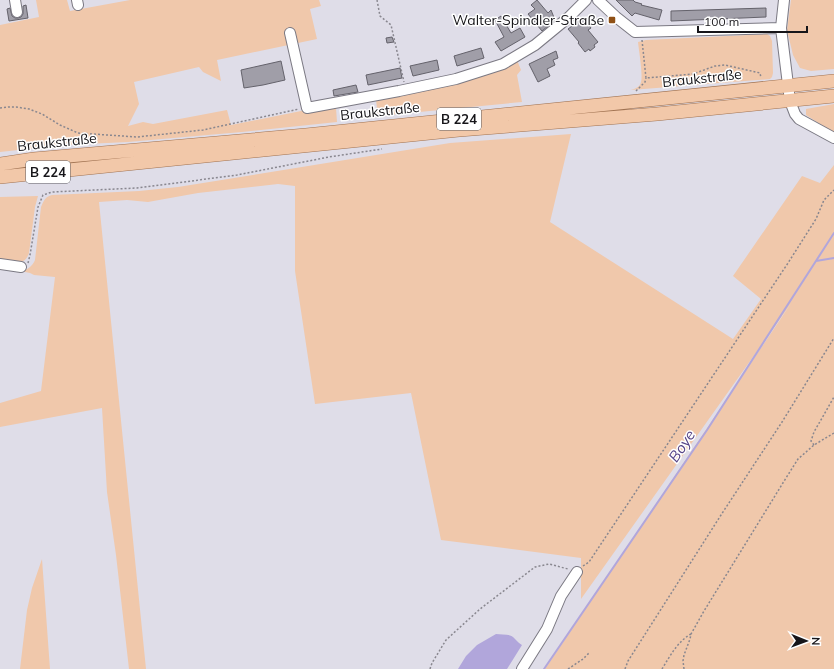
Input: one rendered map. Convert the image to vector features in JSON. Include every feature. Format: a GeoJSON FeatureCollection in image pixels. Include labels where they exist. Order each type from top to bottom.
{"type":"FeatureCollection","features":[{"type":"Feature","properties":{"kind":"main road","name":"Braukstraße"},"geometry":{"type":"LineString","coordinates":[[0,164],[34,159],[299,136],[834,81]]}},
{"type":"Feature","properties":{"kind":"main road","name":"Braukstraße"},"geometry":{"type":"LineString","coordinates":[[0,177],[459,130],[657,114],[834,96]]}},
{"type":"Feature","properties":{"kind":"street"},"geometry":{"type":"LineString","coordinates":[[15,0],[17,12]]}},
{"type":"Feature","properties":{"kind":"street"},"geometry":{"type":"LineString","coordinates":[[290,33],[306,108],[406,90],[456,79],[503,64],[535,45],[569,17],[586,0]]}},
{"type":"Feature","properties":{"kind":"street"},"geometry":{"type":"LineString","coordinates":[[598,0],[616,17],[636,32],[781,28]]}},
{"type":"Feature","properties":{"kind":"street"},"geometry":{"type":"LineString","coordinates":[[784,0],[781,28],[790,101],[795,114],[799,119],[834,138]]}},
{"type":"Feature","properties":{"kind":"street"},"geometry":{"type":"LineString","coordinates":[[0,264],[21,267]]}},
{"type":"Feature","properties":{"kind":"street"},"geometry":{"type":"LineString","coordinates":[[522,669],[547,628],[561,596],[577,572]]}},
{"type":"Feature","properties":{"kind":"path"},"geometry":{"type":"LineString","coordinates":[[377,0],[380,16],[391,25],[406,90]]}},
{"type":"Feature","properties":{"kind":"path"},"geometry":{"type":"LineString","coordinates":[[628,102],[645,82],[646,78],[641,32]]}},
{"type":"Feature","properties":{"kind":"path"},"geometry":{"type":"LineString","coordinates":[[646,78],[693,74],[715,66],[724,65],[760,72],[762,88]]}},
{"type":"Feature","properties":{"kind":"path"},"geometry":{"type":"LineString","coordinates":[[0,108],[16,107],[29,109],[42,114],[60,125],[78,133],[137,137],[203,130],[306,108]]}},
{"type":"Feature","properties":{"kind":"path"},"geometry":{"type":"LineString","coordinates":[[21,267],[28,263],[38,207],[44,195],[52,192],[143,188],[237,175],[383,148]]}},
{"type":"Feature","properties":{"kind":"path"},"geometry":{"type":"LineString","coordinates":[[430,669],[446,640],[480,609],[535,568],[549,564],[577,572],[589,562],[788,263],[816,219],[824,200],[834,190]]}},
{"type":"Feature","properties":{"kind":"path"},"geometry":{"type":"LineString","coordinates":[[625,669],[628,661],[662,607],[782,422],[834,338]]}},
{"type":"Feature","properties":{"kind":"path"},"geometry":{"type":"LineString","coordinates":[[814,445],[811,441],[814,432],[834,397]]}},
{"type":"Feature","properties":{"kind":"path"},"geometry":{"type":"LineString","coordinates":[[684,669],[684,655],[691,634],[798,459],[814,445],[834,433]]}},
{"type":"Feature","properties":{"kind":"path"},"geometry":{"type":"LineString","coordinates":[[662,669],[677,646],[685,637],[691,634]]}},
{"type":"Feature","properties":{"kind":"path"},"geometry":{"type":"LineString","coordinates":[[568,669],[590,652]]}},
{"type":"Feature","properties":{"kind":"shaded area"},"geometry":{"type":"Polygon","coordinates":[[[36,0],[67,0],[70,11],[130,0],[319,0],[321,6],[310,9],[317,39],[217,60],[221,81],[203,72],[199,67],[134,82],[139,104],[128,126],[143,122],[153,124],[227,110],[231,125],[311,109],[325,108],[336,108],[337,122],[242,132],[128,142],[65,145],[0,152],[0,25],[39,17],[36,0]]]}},
{"type":"Feature","properties":{"kind":"shaded area"},"geometry":{"type":"Polygon","coordinates":[[[791,0],[834,0],[834,69],[811,71],[800,68],[793,55],[787,30],[791,0]]]}},
{"type":"Feature","properties":{"kind":"shaded area"},"geometry":{"type":"Polygon","coordinates":[[[767,34],[770,36],[772,41],[773,73],[770,79],[631,90],[636,88],[641,82],[638,42],[646,40],[767,34]]]}},
{"type":"Feature","properties":{"kind":"shaded area"},"geometry":{"type":"Polygon","coordinates":[[[517,60],[521,70],[517,75],[522,102],[378,116],[376,100],[461,82],[491,73],[517,60]]]}},
{"type":"Feature","properties":{"kind":"shaded area"},"geometry":{"type":"Polygon","coordinates":[[[834,104],[834,133],[806,115],[806,109],[834,104]]]}},
{"type":"Feature","properties":{"kind":"shaded area"},"geometry":{"type":"Polygon","coordinates":[[[571,134],[550,222],[733,339],[761,299],[733,276],[802,176],[820,183],[834,165],[834,669],[545,669],[792,302],[581,599],[581,558],[441,540],[411,393],[315,404],[295,271],[295,186],[278,184],[198,193],[148,202],[127,200],[99,202],[146,669],[129,669],[107,492],[102,408],[0,427],[0,403],[41,391],[55,277],[34,275],[20,271],[29,268],[35,260],[41,207],[45,199],[52,195],[139,191],[178,187],[450,143],[571,134]]]}},
{"type":"Feature","properties":{"kind":"shaded area"},"geometry":{"type":"Polygon","coordinates":[[[38,196],[35,207],[29,253],[26,259],[21,262],[0,260],[0,197],[38,196]]]}},
{"type":"Feature","properties":{"kind":"shaded area"},"geometry":{"type":"Polygon","coordinates":[[[42,559],[50,669],[20,669],[27,610],[32,588],[42,559]]]}},
{"type":"Feature","properties":{"kind":"shaded area"},"geometry":{"type":"Polygon","coordinates":[[[496,634],[511,636],[522,645],[507,669],[458,669],[466,656],[477,645],[496,634]]]}},
{"type":"Feature","properties":{"kind":"building"},"geometry":{"type":"Polygon","coordinates":[[[537,0],[548,13],[551,10],[555,20],[542,31],[528,14],[535,9],[531,5],[537,0]]]}},
{"type":"Feature","properties":{"kind":"building"},"geometry":{"type":"Polygon","coordinates":[[[616,0],[633,0],[642,4],[641,5],[662,10],[659,20],[635,13],[632,16],[616,0]]]}},
{"type":"Feature","properties":{"kind":"building"},"geometry":{"type":"Polygon","coordinates":[[[26,5],[28,18],[9,21],[7,9],[10,8],[12,16],[18,18],[23,14],[23,6],[26,5]]]}},
{"type":"Feature","properties":{"kind":"building"},"geometry":{"type":"Polygon","coordinates":[[[766,8],[766,17],[671,21],[671,11],[766,8]]]}},
{"type":"Feature","properties":{"kind":"building"},"geometry":{"type":"Polygon","coordinates":[[[501,16],[511,33],[520,28],[525,37],[501,51],[495,42],[504,37],[495,20],[501,16]]]}},
{"type":"Feature","properties":{"kind":"building"},"geometry":{"type":"Polygon","coordinates":[[[583,18],[591,28],[588,30],[598,42],[590,51],[589,49],[585,52],[568,29],[583,18]]]}},
{"type":"Feature","properties":{"kind":"building"},"geometry":{"type":"Polygon","coordinates":[[[392,37],[394,42],[387,43],[386,38],[392,37]]]}},
{"type":"Feature","properties":{"kind":"building"},"geometry":{"type":"Polygon","coordinates":[[[481,48],[484,58],[457,66],[454,56],[481,48]]]}},
{"type":"Feature","properties":{"kind":"building"},"geometry":{"type":"Polygon","coordinates":[[[556,51],[558,58],[553,60],[555,65],[547,69],[550,76],[538,82],[529,64],[556,51]]]}},
{"type":"Feature","properties":{"kind":"building"},"geometry":{"type":"Polygon","coordinates":[[[437,60],[439,70],[413,76],[410,66],[437,60]]]}},
{"type":"Feature","properties":{"kind":"building"},"geometry":{"type":"Polygon","coordinates":[[[281,61],[285,80],[244,88],[241,70],[281,61]]]}},
{"type":"Feature","properties":{"kind":"building"},"geometry":{"type":"Polygon","coordinates":[[[400,68],[402,78],[368,85],[366,75],[400,68]]]}},
{"type":"Feature","properties":{"kind":"building"},"geometry":{"type":"Polygon","coordinates":[[[356,85],[358,92],[334,96],[333,90],[356,85]]]}},
{"type":"Feature","properties":{"kind":"waterway","name":"Boye"},"geometry":{"type":"LineString","coordinates":[[544,669],[707,430],[834,233]]}},
{"type":"Feature","properties":{"kind":"waterway"},"geometry":{"type":"LineString","coordinates":[[816,261],[834,258]]}},
{"type":"Feature","properties":{"kind":"place","name":"Walter-Spindler-Straße"},"geometry":{"type":"Point","coordinates":[612,20]}}]}
